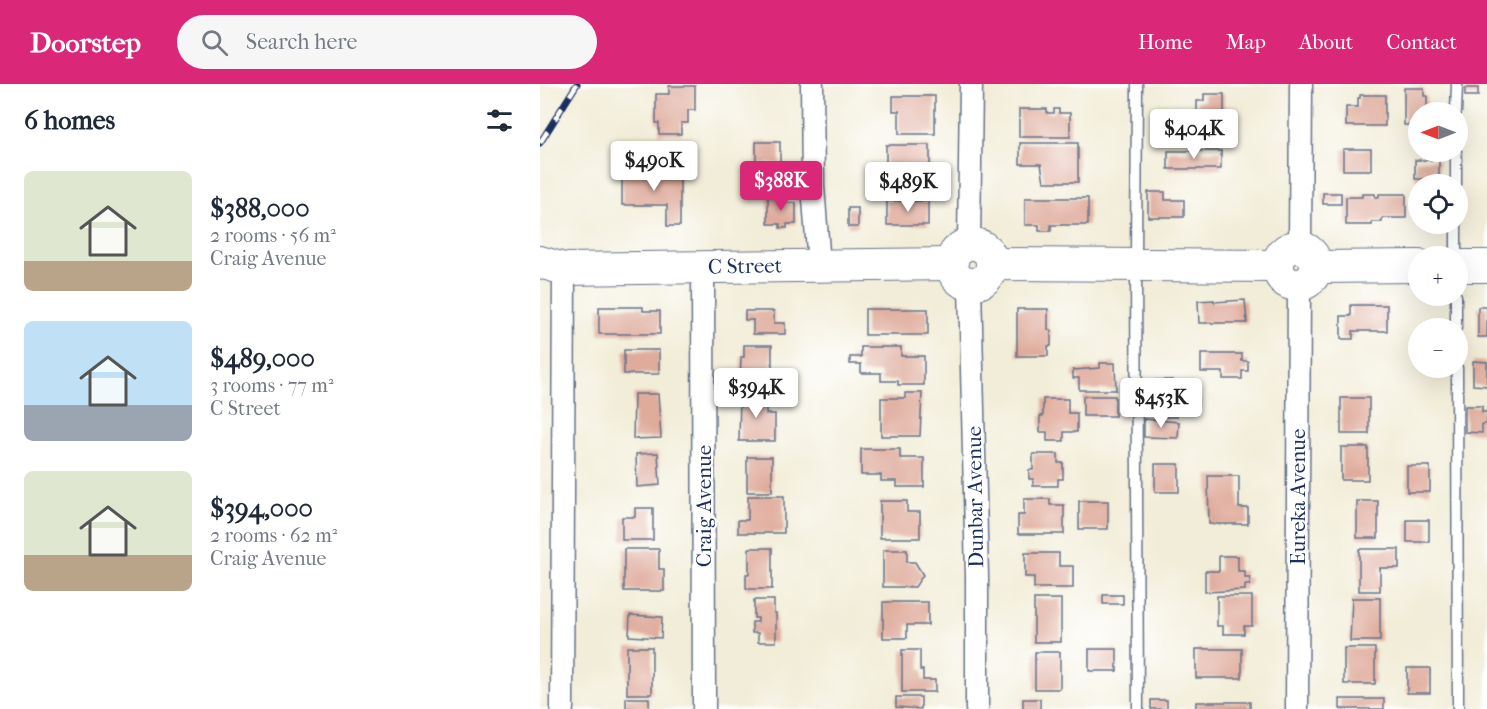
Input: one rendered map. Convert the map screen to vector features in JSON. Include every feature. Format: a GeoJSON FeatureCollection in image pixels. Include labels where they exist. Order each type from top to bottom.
{"type":"FeatureCollection","features":[{"type":"Feature","properties":{"kind":"street"},"geometry":{"type":"LineString","coordinates":[[812,84],[813,186],[819,265]]}},
{"type":"Feature","properties":{"kind":"street","name":"Dunbar Avenue"},"geometry":{"type":"LineString","coordinates":[[971,84],[977,709]]}},
{"type":"Feature","properties":{"kind":"street","name":"Eureka Avenue"},"geometry":{"type":"LineString","coordinates":[[1297,709],[1298,266],[1301,84]]}},
{"type":"Feature","properties":{"kind":"street","name":"C Street"},"geometry":{"type":"LineString","coordinates":[[552,266],[971,264],[1408,266]]}},
{"type":"Feature","properties":{"kind":"street"},"geometry":{"type":"LineString","coordinates":[[552,266],[562,709]]}},
{"type":"Feature","properties":{"kind":"street"},"geometry":{"type":"LineString","coordinates":[[1468,266],[1487,266]]}},
{"type":"Feature","properties":{"kind":"street","name":"Craig Avenue"},"geometry":{"type":"LineString","coordinates":[[703,267],[704,709]]}},
{"type":"Feature","properties":{"kind":"lane"},"geometry":{"type":"LineString","coordinates":[[1137,84],[1138,709]]}},
{"type":"Feature","properties":{"kind":"lane"},"geometry":{"type":"LineString","coordinates":[[1456,84],[1456,102]]}},
{"type":"Feature","properties":{"kind":"lane"},"geometry":{"type":"LineString","coordinates":[[1456,378],[1458,709]]}},
{"type":"Feature","properties":{"kind":"building"},"geometry":{"type":"Polygon","coordinates":[[[669,86],[695,86],[695,110],[688,110],[688,123],[681,123],[681,134],[659,134],[659,123],[656,123],[656,94],[669,94],[669,86]]]}},
{"type":"Feature","properties":{"kind":"building"},"geometry":{"type":"Polygon","coordinates":[[[1404,88],[1424,88],[1427,102],[1408,102],[1408,125],[1404,125],[1404,88]]]}},
{"type":"Feature","properties":{"kind":"building"},"geometry":{"type":"Polygon","coordinates":[[[1465,88],[1478,88],[1478,96],[1465,96],[1465,88]]]}},
{"type":"Feature","properties":{"kind":"building"},"geometry":{"type":"Polygon","coordinates":[[[1204,94],[1224,94],[1224,128],[1204,128],[1204,117],[1197,117],[1197,101],[1204,101],[1204,94]]]}},
{"type":"Feature","properties":{"kind":"building"},"geometry":{"type":"Polygon","coordinates":[[[1360,95],[1385,95],[1385,126],[1346,126],[1346,107],[1358,107],[1360,95]]]}},
{"type":"Feature","properties":{"kind":"building"},"geometry":{"type":"Polygon","coordinates":[[[893,96],[935,96],[935,134],[899,134],[899,111],[893,111],[893,96]]]}},
{"type":"Feature","properties":{"kind":"building"},"geometry":{"type":"Polygon","coordinates":[[[1019,109],[1047,109],[1047,113],[1054,113],[1054,109],[1059,109],[1059,113],[1070,113],[1070,137],[1019,137],[1019,109]]]}},
{"type":"Feature","properties":{"kind":"building"},"geometry":{"type":"Polygon","coordinates":[[[756,142],[780,142],[780,163],[756,163],[756,142]]]}},
{"type":"Feature","properties":{"kind":"building"},"geometry":{"type":"Polygon","coordinates":[[[1020,143],[1078,143],[1078,182],[1044,182],[1041,164],[1020,164],[1020,143]]]}},
{"type":"Feature","properties":{"kind":"building"},"geometry":{"type":"Polygon","coordinates":[[[886,145],[930,145],[930,182],[908,182],[908,178],[895,178],[895,169],[886,169],[886,145]]]}},
{"type":"Feature","properties":{"kind":"building"},"geometry":{"type":"Polygon","coordinates":[[[1343,149],[1371,149],[1371,170],[1343,170],[1343,149]]]}},
{"type":"Feature","properties":{"kind":"building"},"geometry":{"type":"Polygon","coordinates":[[[1168,151],[1221,151],[1221,169],[1168,169],[1168,151]]]}},
{"type":"Feature","properties":{"kind":"building"},"geometry":{"type":"Polygon","coordinates":[[[1415,162],[1439,162],[1439,174],[1415,174],[1415,162]]]}},
{"type":"Feature","properties":{"kind":"building"},"geometry":{"type":"Polygon","coordinates":[[[622,173],[680,173],[680,226],[667,226],[667,205],[622,205],[622,173]]]}},
{"type":"Feature","properties":{"kind":"building"},"geometry":{"type":"Polygon","coordinates":[[[1148,192],[1165,192],[1165,200],[1184,200],[1184,217],[1148,217],[1148,192]]]}},
{"type":"Feature","properties":{"kind":"building"},"geometry":{"type":"Polygon","coordinates":[[[1323,193],[1341,193],[1341,204],[1323,204],[1323,193]]]}},
{"type":"Feature","properties":{"kind":"building"},"geometry":{"type":"Polygon","coordinates":[[[768,194],[781,194],[781,203],[796,203],[796,224],[787,224],[787,228],[780,228],[780,224],[768,224],[768,194]]]}},
{"type":"Feature","properties":{"kind":"building"},"geometry":{"type":"Polygon","coordinates":[[[1362,194],[1375,194],[1375,197],[1379,197],[1379,194],[1406,194],[1406,218],[1382,218],[1382,222],[1372,222],[1372,225],[1346,225],[1346,197],[1362,197],[1362,194]]]}},
{"type":"Feature","properties":{"kind":"building"},"geometry":{"type":"Polygon","coordinates":[[[1025,198],[1088,198],[1088,225],[1051,225],[1051,231],[1039,231],[1039,225],[1025,225],[1025,198]]]}},
{"type":"Feature","properties":{"kind":"building"},"geometry":{"type":"Polygon","coordinates":[[[887,201],[928,201],[928,225],[887,225],[887,201]]]}},
{"type":"Feature","properties":{"kind":"building"},"geometry":{"type":"Polygon","coordinates":[[[848,208],[858,208],[858,227],[848,227],[848,208]]]}},
{"type":"Feature","properties":{"kind":"building"},"geometry":{"type":"Polygon","coordinates":[[[1214,300],[1214,302],[1245,300],[1247,323],[1199,323],[1198,301],[1214,300]]]}},
{"type":"Feature","properties":{"kind":"building"},"geometry":{"type":"Polygon","coordinates":[[[1351,305],[1387,305],[1387,331],[1353,331],[1353,339],[1341,339],[1341,316],[1351,316],[1351,305]]]}},
{"type":"Feature","properties":{"kind":"building"},"geometry":{"type":"Polygon","coordinates":[[[599,307],[643,307],[643,311],[660,311],[660,334],[599,334],[599,307]]]}},
{"type":"Feature","properties":{"kind":"building"},"geometry":{"type":"Polygon","coordinates":[[[1478,307],[1487,307],[1487,337],[1478,337],[1478,307]]]}},
{"type":"Feature","properties":{"kind":"building"},"geometry":{"type":"Polygon","coordinates":[[[865,309],[928,309],[928,335],[865,335],[865,309]]]}},
{"type":"Feature","properties":{"kind":"building"},"geometry":{"type":"Polygon","coordinates":[[[1017,309],[1048,309],[1051,346],[1048,346],[1048,356],[1017,356],[1017,309]]]}},
{"type":"Feature","properties":{"kind":"building"},"geometry":{"type":"Polygon","coordinates":[[[745,311],[774,311],[774,323],[785,323],[785,334],[753,334],[753,320],[745,320],[745,311]]]}},
{"type":"Feature","properties":{"kind":"building"},"geometry":{"type":"Polygon","coordinates":[[[744,345],[772,345],[772,386],[740,386],[741,357],[744,357],[744,345]]]}},
{"type":"Feature","properties":{"kind":"building"},"geometry":{"type":"Polygon","coordinates":[[[861,347],[901,347],[901,356],[924,356],[924,385],[898,385],[898,381],[881,381],[881,373],[861,373],[861,364],[850,364],[850,357],[861,357],[861,347]]]}},
{"type":"Feature","properties":{"kind":"building"},"geometry":{"type":"Polygon","coordinates":[[[624,350],[659,350],[659,374],[624,374],[624,350]]]}},
{"type":"Feature","properties":{"kind":"building"},"geometry":{"type":"Polygon","coordinates":[[[1201,354],[1242,354],[1242,361],[1248,361],[1248,371],[1242,371],[1242,379],[1223,379],[1223,372],[1201,372],[1201,354]]]}},
{"type":"Feature","properties":{"kind":"building"},"geometry":{"type":"Polygon","coordinates":[[[1473,361],[1487,362],[1487,386],[1473,385],[1473,361]]]}},
{"type":"Feature","properties":{"kind":"building"},"geometry":{"type":"Polygon","coordinates":[[[1100,363],[1115,363],[1116,390],[1079,390],[1079,378],[1073,378],[1073,370],[1100,368],[1100,363]]]}},
{"type":"Feature","properties":{"kind":"building"},"geometry":{"type":"Polygon","coordinates":[[[1155,380],[1173,380],[1173,390],[1155,390],[1155,380]]]}},
{"type":"Feature","properties":{"kind":"building"},"geometry":{"type":"Polygon","coordinates":[[[740,393],[766,393],[766,414],[775,414],[775,441],[739,441],[740,393]]]}},
{"type":"Feature","properties":{"kind":"building"},"geometry":{"type":"Polygon","coordinates":[[[905,393],[922,393],[920,436],[881,436],[881,398],[905,398],[905,393]]]}},
{"type":"Feature","properties":{"kind":"building"},"geometry":{"type":"Polygon","coordinates":[[[634,394],[658,394],[661,438],[633,439],[634,394]]]}},
{"type":"Feature","properties":{"kind":"building"},"geometry":{"type":"Polygon","coordinates":[[[1186,395],[1198,395],[1198,405],[1186,405],[1186,395]]]}},
{"type":"Feature","properties":{"kind":"building"},"geometry":{"type":"Polygon","coordinates":[[[1083,396],[1115,396],[1115,416],[1083,416],[1083,396]]]}},
{"type":"Feature","properties":{"kind":"building"},"geometry":{"type":"Polygon","coordinates":[[[1341,398],[1369,398],[1369,434],[1341,434],[1341,398]]]}},
{"type":"Feature","properties":{"kind":"building"},"geometry":{"type":"Polygon","coordinates":[[[1043,399],[1068,399],[1068,413],[1077,413],[1077,432],[1064,432],[1064,441],[1047,441],[1047,432],[1040,432],[1043,399]]]}},
{"type":"Feature","properties":{"kind":"building"},"geometry":{"type":"Polygon","coordinates":[[[1465,406],[1482,406],[1482,412],[1487,412],[1487,424],[1482,424],[1482,433],[1465,432],[1465,406]]]}},
{"type":"Feature","properties":{"kind":"building"},"geometry":{"type":"Polygon","coordinates":[[[1161,408],[1177,408],[1177,417],[1161,417],[1161,408]]]}},
{"type":"Feature","properties":{"kind":"building"},"geometry":{"type":"Polygon","coordinates":[[[1144,419],[1179,422],[1178,438],[1144,437],[1144,419]]]}},
{"type":"Feature","properties":{"kind":"building"},"geometry":{"type":"Polygon","coordinates":[[[1341,447],[1368,447],[1368,480],[1341,480],[1341,447]]]}},
{"type":"Feature","properties":{"kind":"building"},"geometry":{"type":"Polygon","coordinates":[[[861,449],[900,449],[900,458],[924,458],[924,487],[897,487],[897,481],[881,481],[881,475],[861,475],[861,449]]]}},
{"type":"Feature","properties":{"kind":"building"},"geometry":{"type":"Polygon","coordinates":[[[658,453],[660,485],[637,487],[636,454],[658,453]]]}},
{"type":"Feature","properties":{"kind":"building"},"geometry":{"type":"Polygon","coordinates":[[[1033,454],[1058,454],[1058,463],[1063,463],[1063,479],[1058,479],[1058,486],[1033,486],[1033,479],[1029,479],[1029,470],[1033,470],[1033,454]]]}},
{"type":"Feature","properties":{"kind":"building"},"geometry":{"type":"Polygon","coordinates":[[[747,457],[772,457],[772,492],[747,492],[747,457]]]}},
{"type":"Feature","properties":{"kind":"building"},"geometry":{"type":"Polygon","coordinates":[[[1155,464],[1179,464],[1179,492],[1155,492],[1155,464]]]}},
{"type":"Feature","properties":{"kind":"building"},"geometry":{"type":"Polygon","coordinates":[[[1407,466],[1430,466],[1430,492],[1407,492],[1407,466]]]}},
{"type":"Feature","properties":{"kind":"building"},"geometry":{"type":"Polygon","coordinates":[[[1208,476],[1239,476],[1239,508],[1248,508],[1248,524],[1209,524],[1208,476]]]}},
{"type":"Feature","properties":{"kind":"building"},"geometry":{"type":"Polygon","coordinates":[[[748,496],[784,496],[784,533],[738,533],[738,520],[748,520],[748,496]]]}},
{"type":"Feature","properties":{"kind":"building"},"geometry":{"type":"Polygon","coordinates":[[[1024,499],[1050,499],[1050,505],[1064,505],[1064,534],[1018,534],[1018,515],[1024,515],[1024,499]]]}},
{"type":"Feature","properties":{"kind":"building"},"geometry":{"type":"Polygon","coordinates":[[[880,501],[907,501],[907,512],[920,512],[920,538],[880,538],[880,501]]]}},
{"type":"Feature","properties":{"kind":"building"},"geometry":{"type":"Polygon","coordinates":[[[1079,501],[1108,501],[1108,529],[1079,529],[1079,501]]]}},
{"type":"Feature","properties":{"kind":"building"},"geometry":{"type":"Polygon","coordinates":[[[1357,501],[1378,501],[1378,538],[1357,538],[1357,501]]]}},
{"type":"Feature","properties":{"kind":"building"},"geometry":{"type":"Polygon","coordinates":[[[635,508],[653,508],[653,540],[622,540],[622,517],[635,517],[635,508]]]}},
{"type":"Feature","properties":{"kind":"building"},"geometry":{"type":"Polygon","coordinates":[[[1407,520],[1429,520],[1429,542],[1407,542],[1407,520]]]}},
{"type":"Feature","properties":{"kind":"building"},"geometry":{"type":"Polygon","coordinates":[[[749,548],[772,548],[772,589],[746,589],[746,574],[749,574],[749,548]]]}},
{"type":"Feature","properties":{"kind":"building"},"geometry":{"type":"Polygon","coordinates":[[[624,549],[659,549],[659,569],[664,569],[664,591],[624,591],[624,549]]]}},
{"type":"Feature","properties":{"kind":"building"},"geometry":{"type":"Polygon","coordinates":[[[1359,549],[1399,549],[1399,568],[1380,568],[1380,591],[1359,591],[1359,549]]]}},
{"type":"Feature","properties":{"kind":"building"},"geometry":{"type":"Polygon","coordinates":[[[883,550],[907,550],[907,562],[915,562],[923,575],[915,587],[883,587],[883,550]]]}},
{"type":"Feature","properties":{"kind":"building"},"geometry":{"type":"Polygon","coordinates":[[[1025,553],[1059,553],[1059,566],[1073,566],[1073,588],[1034,588],[1034,577],[1025,577],[1025,553]]]}},
{"type":"Feature","properties":{"kind":"building"},"geometry":{"type":"Polygon","coordinates":[[[1219,556],[1238,556],[1238,571],[1245,571],[1245,578],[1250,578],[1250,585],[1245,585],[1245,590],[1205,592],[1205,571],[1219,571],[1219,556]]]}},
{"type":"Feature","properties":{"kind":"building"},"geometry":{"type":"Polygon","coordinates":[[[1103,595],[1123,595],[1123,604],[1103,604],[1103,595]]]}},
{"type":"Feature","properties":{"kind":"building"},"geometry":{"type":"Polygon","coordinates":[[[1217,596],[1252,596],[1252,626],[1244,626],[1244,634],[1223,634],[1223,626],[1217,626],[1217,596]]]}},
{"type":"Feature","properties":{"kind":"building"},"geometry":{"type":"Polygon","coordinates":[[[1352,598],[1380,598],[1380,641],[1350,641],[1352,598]]]}},
{"type":"Feature","properties":{"kind":"building"},"geometry":{"type":"Polygon","coordinates":[[[1034,599],[1061,599],[1061,642],[1034,642],[1034,599]]]}},
{"type":"Feature","properties":{"kind":"building"},"geometry":{"type":"Polygon","coordinates":[[[754,600],[774,600],[776,642],[758,642],[758,633],[752,633],[752,622],[758,622],[758,618],[754,618],[754,600]]]}},
{"type":"Feature","properties":{"kind":"building"},"geometry":{"type":"Polygon","coordinates":[[[883,602],[928,602],[928,625],[907,625],[907,638],[883,638],[883,602]]]}},
{"type":"Feature","properties":{"kind":"building"},"geometry":{"type":"Polygon","coordinates":[[[630,615],[662,617],[661,638],[629,636],[630,615]]]}},
{"type":"Feature","properties":{"kind":"building"},"geometry":{"type":"Polygon","coordinates":[[[627,647],[652,647],[652,694],[627,694],[627,647]]]}},
{"type":"Feature","properties":{"kind":"building"},"geometry":{"type":"Polygon","coordinates":[[[1344,648],[1375,648],[1375,684],[1344,684],[1344,648]]]}},
{"type":"Feature","properties":{"kind":"building"},"geometry":{"type":"Polygon","coordinates":[[[1089,649],[1117,649],[1117,671],[1089,671],[1089,649]]]}},
{"type":"Feature","properties":{"kind":"building"},"geometry":{"type":"Polygon","coordinates":[[[1196,649],[1242,649],[1242,678],[1196,678],[1196,649]]]}},
{"type":"Feature","properties":{"kind":"building"},"geometry":{"type":"Polygon","coordinates":[[[902,650],[920,650],[920,670],[923,670],[923,680],[935,680],[935,692],[902,692],[902,650]]]}},
{"type":"Feature","properties":{"kind":"building"},"geometry":{"type":"Polygon","coordinates":[[[1035,652],[1060,652],[1060,689],[1035,689],[1035,652]]]}},
{"type":"Feature","properties":{"kind":"building"},"geometry":{"type":"Polygon","coordinates":[[[1407,668],[1430,668],[1430,693],[1407,693],[1407,668]]]}},
{"type":"Feature","properties":{"kind":"building"},"geometry":{"type":"Polygon","coordinates":[[[896,697],[921,697],[921,709],[896,707],[896,697]]]}},
{"type":"Feature","properties":{"kind":"building"},"geometry":{"type":"Polygon","coordinates":[[[626,698],[649,698],[649,709],[626,709],[626,698]]]}},
{"type":"Feature","properties":{"kind":"building"},"geometry":{"type":"Polygon","coordinates":[[[1023,699],[1040,699],[1040,709],[1023,709],[1023,699]]]}},
{"type":"Feature","properties":{"kind":"building"},"geometry":{"type":"Polygon","coordinates":[[[1340,699],[1384,699],[1384,709],[1340,709],[1340,699]]]}},
{"type":"Feature","properties":{"kind":"building"},"geometry":{"type":"Polygon","coordinates":[[[1151,700],[1167,700],[1167,709],[1151,709],[1151,700]]]}},
{"type":"Feature","properties":{"kind":"building"},"geometry":{"type":"Polygon","coordinates":[[[1196,702],[1250,702],[1250,709],[1196,709],[1196,702]]]}},
{"type":"Feature","properties":{"kind":"railway"},"geometry":{"type":"LineString","coordinates":[[540,143],[577,84]]}}]}
